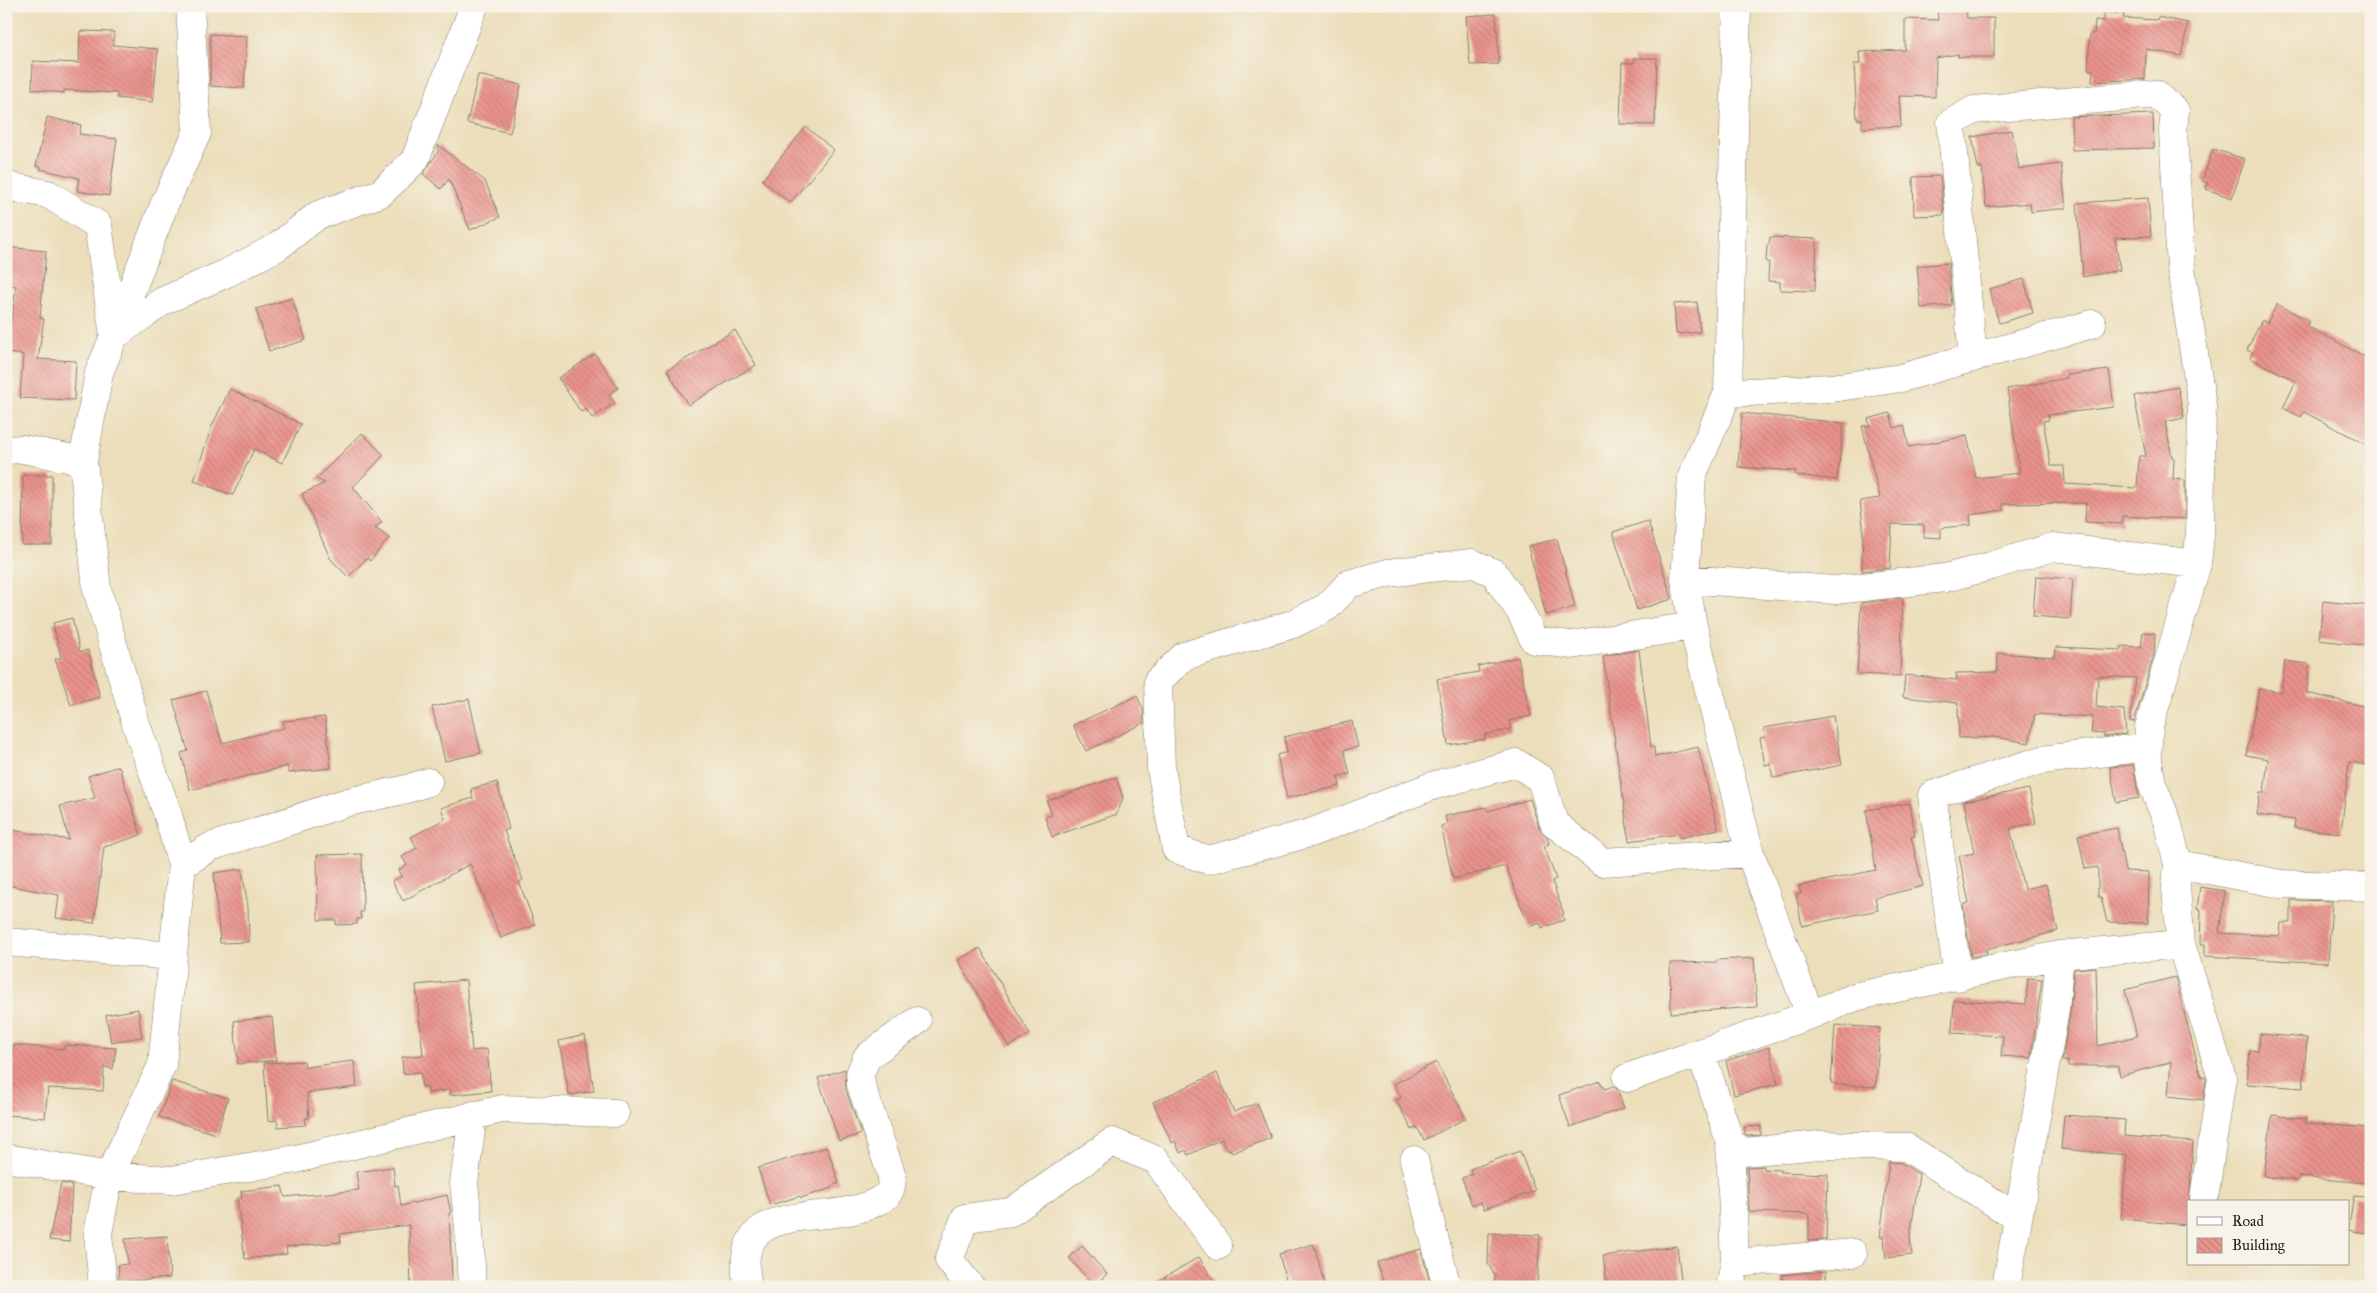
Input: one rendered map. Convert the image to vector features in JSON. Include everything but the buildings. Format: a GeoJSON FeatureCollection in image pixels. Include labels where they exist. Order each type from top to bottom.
{"type":"FeatureCollection","features":[{"type":"Feature","properties":{"kind":"street"},"geometry":{"type":"LineString","coordinates":[[104,1287],[98,1234],[108,1176],[162,1065],[182,865],[168,815],[136,724],[97,589],[83,461],[99,373],[164,206],[197,134],[190,6]]}},
{"type":"Feature","properties":{"kind":"street"},"geometry":{"type":"LineString","coordinates":[[114,336],[163,301],[228,273],[276,247],[318,215],[381,192],[415,160],[474,6]]}},
{"type":"Feature","properties":{"kind":"street"},"geometry":{"type":"LineString","coordinates":[[1737,6],[1728,393],[1692,476],[1685,579],[1693,626],[1750,853],[1810,1015]]}},
{"type":"Feature","properties":{"kind":"street"},"geometry":{"type":"LineString","coordinates":[[1973,358],[1951,123],[1974,110],[2156,94],[2175,110],[2173,131],[2181,268],[2202,404],[2200,535],[2197,564],[2149,727],[2148,747],[2152,784],[2167,822],[2178,864],[2176,888],[2181,944],[2222,1078],[2204,1198]]}},
{"type":"Feature","properties":{"kind":"street"},"geometry":{"type":"LineString","coordinates":[[6,186],[48,194],[98,225],[114,336]]}},
{"type":"Feature","properties":{"kind":"street"},"geometry":{"type":"LineString","coordinates":[[1728,393],[1832,388],[1901,378],[2092,324]]}},
{"type":"Feature","properties":{"kind":"street"},"geometry":{"type":"LineString","coordinates":[[6,450],[23,449],[83,461]]}},
{"type":"Feature","properties":{"kind":"street"},"geometry":{"type":"LineString","coordinates":[[1685,579],[1835,590],[1945,578],[2053,548],[2197,564]]}},
{"type":"Feature","properties":{"kind":"street"},"geometry":{"type":"LineString","coordinates":[[1693,626],[1571,645],[1534,640],[1520,611],[1494,573],[1472,563],[1388,573],[1349,584],[1327,607],[1293,624],[1184,656],[1158,681],[1161,769],[1176,849],[1208,860],[1310,833],[1432,786],[1516,763],[1541,779],[1554,822],[1602,862],[1750,853]]}},
{"type":"Feature","properties":{"kind":"street"},"geometry":{"type":"LineString","coordinates":[[1958,977],[1932,795],[2042,760],[2148,747]]}},
{"type":"Feature","properties":{"kind":"street"},"geometry":{"type":"LineString","coordinates":[[182,865],[210,847],[348,802],[407,790],[428,782]]}},
{"type":"Feature","properties":{"kind":"street"},"geometry":{"type":"LineString","coordinates":[[2178,864],[2281,884],[2371,887]]}},
{"type":"Feature","properties":{"kind":"street"},"geometry":{"type":"LineString","coordinates":[[6,942],[173,956]]}},
{"type":"Feature","properties":{"kind":"street"},"geometry":{"type":"LineString","coordinates":[[1627,1078],[1810,1015],[1858,996],[2060,955],[2181,944]]}},
{"type":"Feature","properties":{"kind":"street"},"geometry":{"type":"LineString","coordinates":[[2006,1287],[2055,1010],[2060,955]]}},
{"type":"Feature","properties":{"kind":"street"},"geometry":{"type":"LineString","coordinates":[[748,1287],[746,1255],[750,1241],[764,1227],[788,1218],[836,1215],[857,1211],[886,1198],[892,1186],[892,1176],[861,1085],[860,1074],[862,1064],[868,1057],[917,1021]]}},
{"type":"Feature","properties":{"kind":"street"},"geometry":{"type":"LineString","coordinates":[[1701,1052],[1730,1142],[1732,1275],[1853,1253]]}},
{"type":"Feature","properties":{"kind":"street"},"geometry":{"type":"LineString","coordinates":[[6,1158],[108,1176],[172,1180],[296,1159],[502,1109],[615,1113]]}},
{"type":"Feature","properties":{"kind":"street"},"geometry":{"type":"LineString","coordinates":[[472,1287],[470,1229],[464,1183],[473,1115]]}},
{"type":"Feature","properties":{"kind":"street"},"geometry":{"type":"LineString","coordinates":[[971,1287],[949,1260],[965,1218],[1011,1212],[1112,1142],[1156,1160],[1218,1246]]}},
{"type":"Feature","properties":{"kind":"street"},"geometry":{"type":"LineString","coordinates":[[1730,1142],[1744,1152],[1820,1145],[1906,1147],[2018,1218]]}},
{"type":"Feature","properties":{"kind":"street"},"geometry":{"type":"LineString","coordinates":[[1414,1160],[1447,1287]]}}]}
